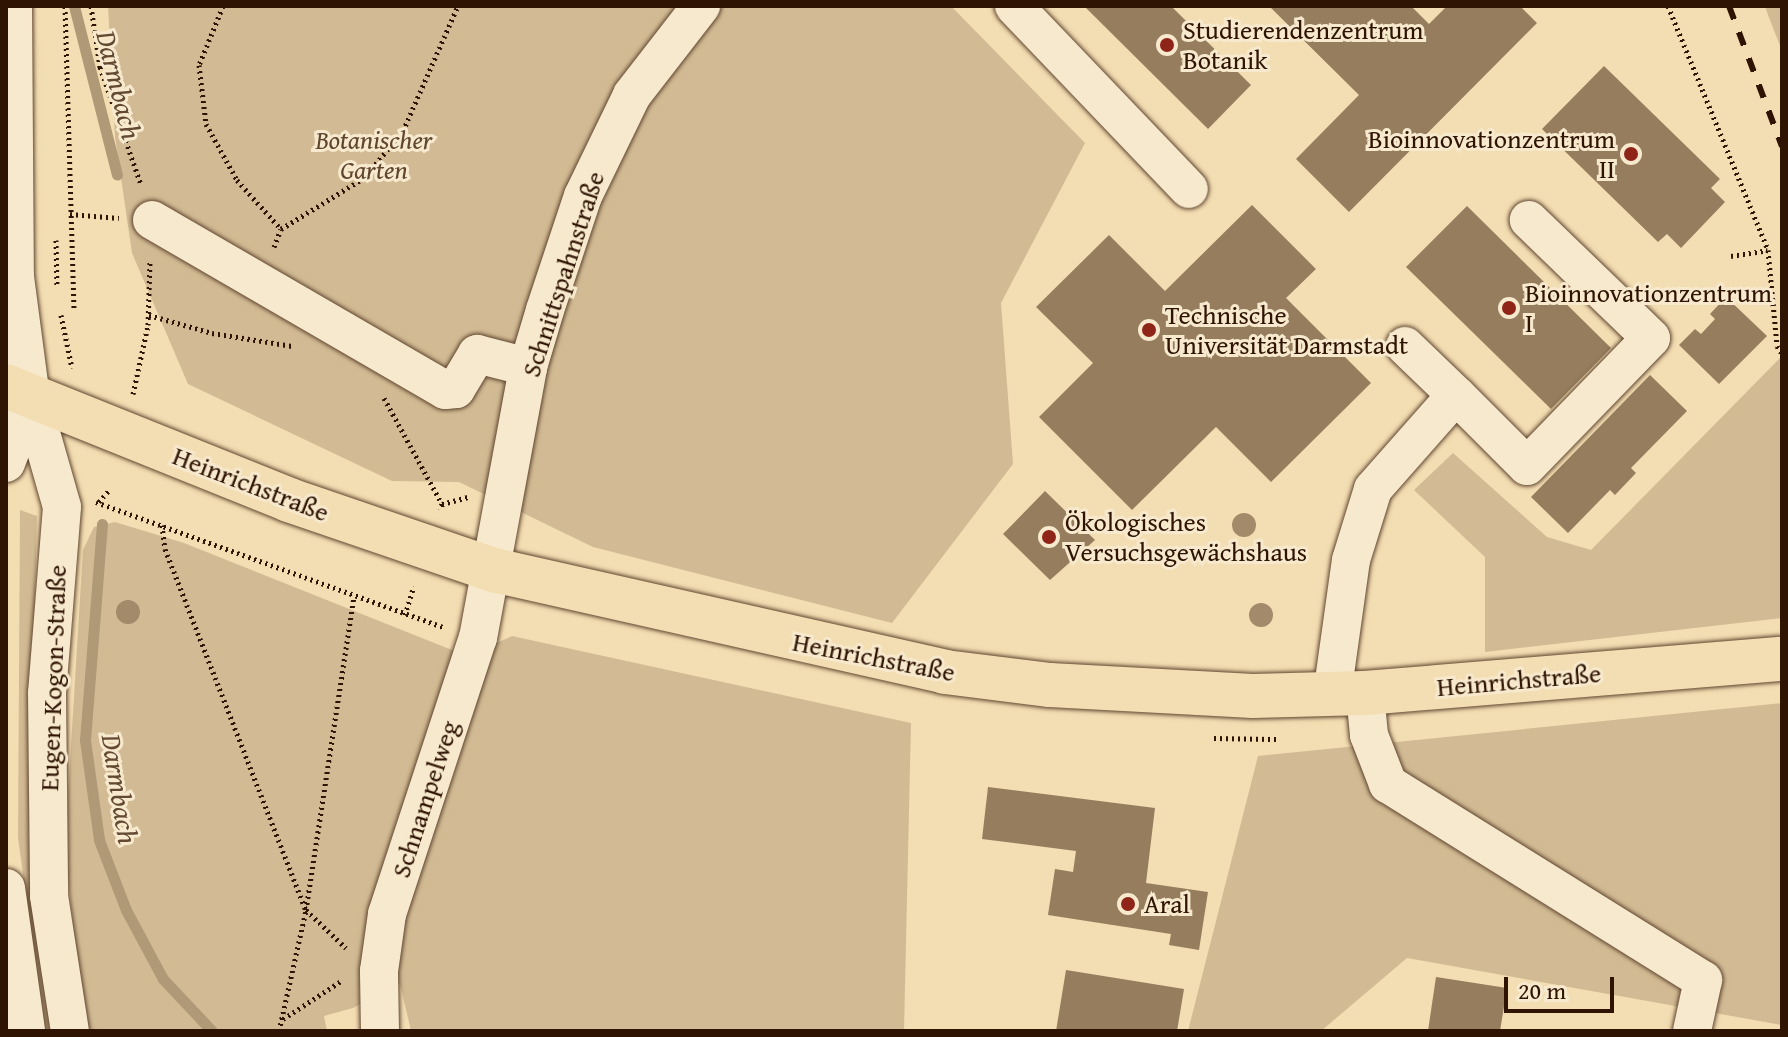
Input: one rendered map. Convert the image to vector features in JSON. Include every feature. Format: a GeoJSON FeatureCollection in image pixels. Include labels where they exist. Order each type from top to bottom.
{"type":"FeatureCollection","features":[{"type":"Feature","properties":{"kind":"main road","name":"Heinrichstraße"},"geometry":{"type":"LineString","coordinates":[[18,392],[289,500],[494,570],[945,672],[1183,693],[1348,694],[1782,659]]}},
{"type":"Feature","properties":{"kind":"street"},"geometry":{"type":"LineString","coordinates":[[6,463],[18,392],[11,143],[13,6]]}},
{"type":"Feature","properties":{"kind":"street","name":"Schnittspahnstraße"},"geometry":{"type":"LineString","coordinates":[[494,570],[528,367],[583,196],[632,95],[701,6]]}},
{"type":"Feature","properties":{"kind":"street"},"geometry":{"type":"LineString","coordinates":[[1014,6],[1189,189]]}},
{"type":"Feature","properties":{"kind":"street"},"geometry":{"type":"LineString","coordinates":[[152,220],[351,338],[449,391],[459,385],[477,354],[528,367]]}},
{"type":"Feature","properties":{"kind":"street"},"geometry":{"type":"LineString","coordinates":[[1405,346],[1527,466],[1651,338],[1529,220]]}},
{"type":"Feature","properties":{"kind":"street"},"geometry":{"type":"LineString","coordinates":[[6,356],[18,392]]}},
{"type":"Feature","properties":{"kind":"street","name":"Eugen-Kogon-Straße"},"geometry":{"type":"LineString","coordinates":[[18,392],[62,507],[47,693],[49,896],[70,1031]]}},
{"type":"Feature","properties":{"kind":"street"},"geometry":{"type":"LineString","coordinates":[[1456,395],[1373,489],[1351,560],[1348,694],[1369,735],[1388,784],[1703,980],[1692,1031]]}},
{"type":"Feature","properties":{"kind":"street","name":"Schnampelweg"},"geometry":{"type":"LineString","coordinates":[[380,1031],[379,971],[387,914],[478,638],[494,570]]}},
{"type":"Feature","properties":{"kind":"street"},"geometry":{"type":"LineString","coordinates":[[6,888],[26,1031]]}},
{"type":"Feature","properties":{"kind":"path"},"geometry":{"type":"LineString","coordinates":[[65,6],[74,310]]}},
{"type":"Feature","properties":{"kind":"path"},"geometry":{"type":"LineString","coordinates":[[91,6],[100,67],[152,220],[149,315],[133,395]]}},
{"type":"Feature","properties":{"kind":"path"},"geometry":{"type":"LineString","coordinates":[[223,6],[199,65],[206,124],[237,180],[281,229]]}},
{"type":"Feature","properties":{"kind":"path"},"geometry":{"type":"LineString","coordinates":[[271,253],[281,229],[364,178],[403,131],[458,6]]}},
{"type":"Feature","properties":{"kind":"path"},"geometry":{"type":"LineString","coordinates":[[1668,6],[1768,250],[1777,346],[1782,354]]}},
{"type":"Feature","properties":{"kind":"path"},"geometry":{"type":"LineString","coordinates":[[70,214],[152,220]]}},
{"type":"Feature","properties":{"kind":"path"},"geometry":{"type":"LineString","coordinates":[[1731,256],[1768,250]]}},
{"type":"Feature","properties":{"kind":"path"},"geometry":{"type":"LineString","coordinates":[[58,301],[71,363]]}},
{"type":"Feature","properties":{"kind":"path"},"geometry":{"type":"LineString","coordinates":[[149,315],[212,333],[288,347],[342,343],[351,338]]}},
{"type":"Feature","properties":{"kind":"path"},"geometry":{"type":"LineString","coordinates":[[381,393],[442,504]]}},
{"type":"Feature","properties":{"kind":"path"},"geometry":{"type":"LineString","coordinates":[[109,490],[99,502],[405,615],[478,638]]}},
{"type":"Feature","properties":{"kind":"path"},"geometry":{"type":"LineString","coordinates":[[162,525],[165,549],[306,910],[332,939],[379,971]]}},
{"type":"Feature","properties":{"kind":"path"},"geometry":{"type":"LineString","coordinates":[[405,615],[415,583]]}},
{"type":"Feature","properties":{"kind":"path"},"geometry":{"type":"LineString","coordinates":[[279,1031],[306,910],[354,596]]}},
{"type":"Feature","properties":{"kind":"path"},"geometry":{"type":"LineString","coordinates":[[283,1020],[334,983],[379,971]]}},
{"type":"Feature","properties":{"kind":"green space","name":"Botanischer Garten"},"geometry":{"type":"Polygon","coordinates":[[[108,6],[951,6],[1085,143],[1001,303],[1013,464],[892,623],[593,547],[459,482],[392,481],[188,384],[132,253],[115,137],[108,6]]]}},
{"type":"Feature","properties":{"kind":"green space"},"geometry":{"type":"Polygon","coordinates":[[[1765,6],[1782,6],[1782,51],[1768,15],[1765,6]]]}},
{"type":"Feature","properties":{"kind":"green space"},"geometry":{"type":"Polygon","coordinates":[[[1782,356],[1782,618],[1485,652],[1485,557],[1414,490],[1453,453],[1547,537],[1591,550],[1782,356]]]}},
{"type":"Feature","properties":{"kind":"green space"},"geometry":{"type":"Polygon","coordinates":[[[20,510],[37,516],[29,838],[56,1031],[45,1031],[18,838],[20,510]]]}},
{"type":"Feature","properties":{"kind":"green space"},"geometry":{"type":"Polygon","coordinates":[[[115,522],[184,543],[467,656],[512,636],[911,723],[904,1031],[411,1031],[400,984],[353,1008],[324,1016],[327,1031],[83,1031],[65,843],[83,550],[94,527],[115,522]]]}},
{"type":"Feature","properties":{"kind":"green space"},"geometry":{"type":"Polygon","coordinates":[[[1782,703],[1782,1025],[1407,958],[1321,1031],[1188,1031],[1258,756],[1782,703]]]}},
{"type":"Feature","properties":{"kind":"building","name":"Studierendenzentrum Botanik"},"geometry":{"type":"Polygon","coordinates":[[[1084,6],[1171,6],[1251,85],[1208,129],[1084,6]]]}},
{"type":"Feature","properties":{"kind":"building"},"geometry":{"type":"Polygon","coordinates":[[[1269,6],[1411,6],[1429,24],[1447,6],[1520,6],[1537,23],[1349,212],[1296,159],[1359,95],[1269,6]]]}},
{"type":"Feature","properties":{"kind":"building","name":"Bioinnovationzentrum II"},"geometry":{"type":"Polygon","coordinates":[[[1604,66],[1720,179],[1711,188],[1725,202],[1681,248],[1667,234],[1658,242],[1542,129],[1604,66]]]}},
{"type":"Feature","properties":{"kind":"building"},"geometry":{"type":"Polygon","coordinates":[[[1252,205],[1316,269],[1286,298],[1371,383],[1271,482],[1216,427],[1132,510],[1039,417],[1093,363],[1036,307],[1109,235],[1165,291],[1252,205]]]}},
{"type":"Feature","properties":{"kind":"building","name":"Bioinnovationzentrum I"},"geometry":{"type":"Polygon","coordinates":[[[1467,206],[1611,348],[1551,409],[1406,267],[1467,206]]]}},
{"type":"Feature","properties":{"kind":"building"},"geometry":{"type":"Polygon","coordinates":[[[1726,297],[1767,336],[1719,384],[1679,345],[1695,329],[1701,334],[1715,319],[1710,314],[1726,297]]]}},
{"type":"Feature","properties":{"kind":"building"},"geometry":{"type":"Polygon","coordinates":[[[1650,375],[1687,411],[1631,468],[1636,473],[1615,495],[1610,490],[1568,533],[1531,497],[1650,375]]]}},
{"type":"Feature","properties":{"kind":"building","name":"Ökologisches Versuchsgewächshaus"},"geometry":{"type":"Polygon","coordinates":[[[1045,491],[1095,540],[1050,580],[1003,534],[1045,491]]]}},
{"type":"Feature","properties":{"kind":"building"},"geometry":{"type":"Polygon","coordinates":[[[988,787],[1155,808],[1146,883],[1208,892],[1199,950],[1169,945],[1171,934],[1048,915],[1055,869],[1073,872],[1076,851],[982,839],[988,787]]]}},
{"type":"Feature","properties":{"kind":"building"},"geometry":{"type":"Polygon","coordinates":[[[1066,970],[1184,989],[1177,1031],[1056,1031],[1066,970]]]}},
{"type":"Feature","properties":{"kind":"building"},"geometry":{"type":"Polygon","coordinates":[[[1436,977],[1507,988],[1500,1031],[1428,1031],[1436,977]]]}},
{"type":"Feature","properties":{"kind":"waterway","name":"Darmbach"},"geometry":{"type":"LineString","coordinates":[[74,6],[117,175]]}},
{"type":"Feature","properties":{"kind":"waterway","name":"Darmbach"},"geometry":{"type":"LineString","coordinates":[[102,524],[85,740],[99,840],[126,910],[163,979],[212,1031]]}},
{"type":"Feature","properties":{"kind":"railway"},"geometry":{"type":"LineString","coordinates":[[1729,6],[1782,146]]}},
{"type":"Feature","properties":{"kind":"place","name":"Studierendenzentrum Botanik"},"geometry":{"type":"Point","coordinates":[1167,45]}},
{"type":"Feature","properties":{"kind":"place","name":"Bioinnovationzentrum II"},"geometry":{"type":"Point","coordinates":[1631,154]}},
{"type":"Feature","properties":{"kind":"place","name":"Bioinnovationzentrum I"},"geometry":{"type":"Point","coordinates":[1509,308]}},
{"type":"Feature","properties":{"kind":"place","name":"Technische Universität Darmstadt"},"geometry":{"type":"Point","coordinates":[1149,330]}},
{"type":"Feature","properties":{"kind":"place","name":"Ökologisches Versuchsgewächshaus"},"geometry":{"type":"Point","coordinates":[1049,537]}},
{"type":"Feature","properties":{"kind":"place","name":"Aral"},"geometry":{"type":"Point","coordinates":[1128,904]}}]}
